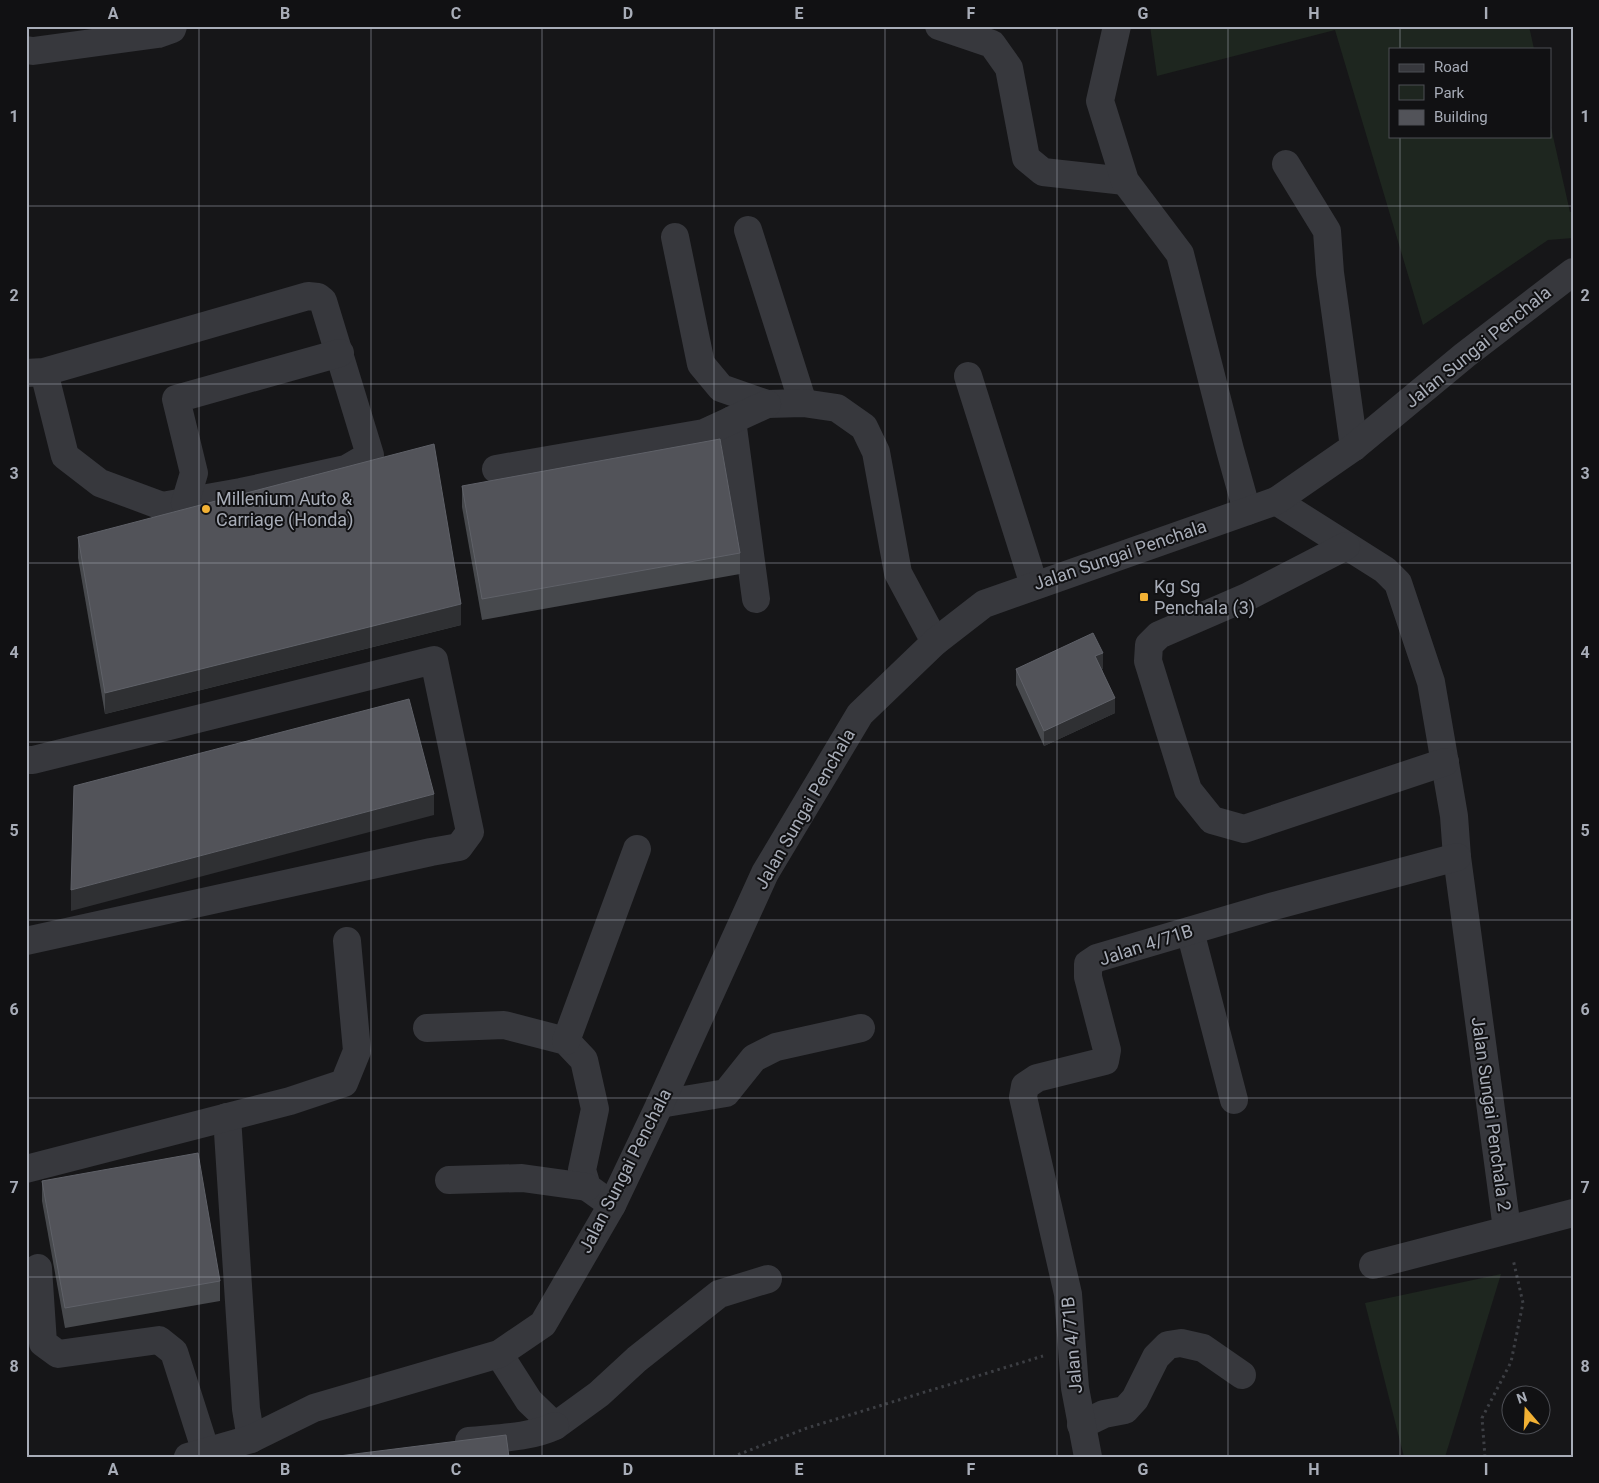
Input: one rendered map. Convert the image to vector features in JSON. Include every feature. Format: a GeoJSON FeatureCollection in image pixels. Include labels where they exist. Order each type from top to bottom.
{"type":"FeatureCollection","features":[{"type":"Feature","properties":{"kind":"street"},"geometry":{"type":"LineString","coordinates":[[26,50],[33,51],[158,34],[172,29],[173,26]]}},
{"type":"Feature","properties":{"kind":"street"},"geometry":{"type":"LineString","coordinates":[[939,26],[992,44],[1009,68],[1026,158],[1043,172],[1125,181]]}},
{"type":"Feature","properties":{"kind":"street"},"geometry":{"type":"LineString","coordinates":[[1117,26],[1100,101],[1125,181],[1180,254],[1247,511]]}},
{"type":"Feature","properties":{"kind":"street"},"geometry":{"type":"LineString","coordinates":[[1286,164],[1327,231],[1330,273],[1354,447]]}},
{"type":"Feature","properties":{"kind":"street"},"geometry":{"type":"LineString","coordinates":[[748,230],[803,403]]}},
{"type":"Feature","properties":{"kind":"street"},"geometry":{"type":"LineString","coordinates":[[675,237],[701,364],[721,388],[767,404],[803,403],[837,408],[864,427],[876,452],[898,573],[935,642]]}},
{"type":"Feature","properties":{"kind":"street","name":"Jalan Sungai Penchala"},"geometry":{"type":"LineString","coordinates":[[197,1454],[251,1439],[314,1408],[500,1354],[543,1324],[612,1205],[765,872],[860,714],[935,642],[984,604],[1276,501],[1354,447],[1465,355],[1573,272]]}},
{"type":"Feature","properties":{"kind":"street"},"geometry":{"type":"LineString","coordinates":[[308,296],[318,297],[323,301],[340,353],[370,455],[346,469],[162,506],[100,483],[64,456],[35,372],[308,296]]}},
{"type":"Feature","properties":{"kind":"street"},"geometry":{"type":"LineString","coordinates":[[185,502],[194,473],[176,399],[340,353]]}},
{"type":"Feature","properties":{"kind":"street"},"geometry":{"type":"LineString","coordinates":[[968,376],[1034,585]]}},
{"type":"Feature","properties":{"kind":"street"},"geometry":{"type":"LineString","coordinates":[[496,469],[704,433],[767,404]]}},
{"type":"Feature","properties":{"kind":"street"},"geometry":{"type":"LineString","coordinates":[[732,420],[756,599]]}},
{"type":"Feature","properties":{"kind":"street","name":"Jalan Sungai Penchala 2"},"geometry":{"type":"LineString","coordinates":[[1276,501],[1385,570],[1398,584],[1431,682],[1454,816],[1457,857],[1507,1229]]}},
{"type":"Feature","properties":{"kind":"street"},"geometry":{"type":"LineString","coordinates":[[1346,546],[1249,596],[1159,635],[1149,645],[1148,661],[1188,790],[1212,820],[1244,829],[1445,762]]}},
{"type":"Feature","properties":{"kind":"street"},"geometry":{"type":"LineString","coordinates":[[26,760],[33,760],[144,734],[434,660],[470,832],[459,847],[26,941]]}},
{"type":"Feature","properties":{"kind":"street"},"geometry":{"type":"LineString","coordinates":[[566,1041],[637,849]]}},
{"type":"Feature","properties":{"kind":"street","name":"Jalan 4/71B"},"geometry":{"type":"LineString","coordinates":[[1088,1457],[1075,1388],[1068,1294],[1023,1097],[1025,1086],[1037,1078],[1104,1061],[1107,1050],[1088,977],[1088,964],[1098,958],[1190,930],[1457,857]]}},
{"type":"Feature","properties":{"kind":"street"},"geometry":{"type":"LineString","coordinates":[[1190,930],[1234,1100]]}},
{"type":"Feature","properties":{"kind":"street"},"geometry":{"type":"LineString","coordinates":[[26,1169],[290,1101],[344,1083],[356,1051],[347,942]]}},
{"type":"Feature","properties":{"kind":"street"},"geometry":{"type":"LineString","coordinates":[[427,1028],[504,1025],[566,1041],[584,1060],[595,1109],[582,1170],[587,1187]]}},
{"type":"Feature","properties":{"kind":"street"},"geometry":{"type":"LineString","coordinates":[[660,1104],[726,1093],[754,1058],[776,1047],[861,1028]]}},
{"type":"Feature","properties":{"kind":"street"},"geometry":{"type":"LineString","coordinates":[[227,1117],[246,1409],[251,1439]]}},
{"type":"Feature","properties":{"kind":"street"},"geometry":{"type":"LineString","coordinates":[[449,1180],[522,1178],[587,1187],[612,1205]]}},
{"type":"Feature","properties":{"kind":"street"},"geometry":{"type":"LineString","coordinates":[[1374,1265],[1573,1213]]}},
{"type":"Feature","properties":{"kind":"street"},"geometry":{"type":"LineString","coordinates":[[38,1268],[43,1343],[58,1354],[159,1340],[174,1352],[197,1454]]}},
{"type":"Feature","properties":{"kind":"street"},"geometry":{"type":"LineString","coordinates":[[445,1445],[531,1434],[555,1426],[599,1394],[637,1359],[719,1294],[768,1280]]}},
{"type":"Feature","properties":{"kind":"street"},"geometry":{"type":"LineString","coordinates":[[1081,1424],[1104,1414],[1124,1410],[1135,1399],[1156,1356],[1168,1345],[1181,1342],[1203,1348],[1242,1376]]}},
{"type":"Feature","properties":{"kind":"street"},"geometry":{"type":"LineString","coordinates":[[500,1354],[529,1401],[555,1426]]}},
{"type":"Feature","properties":{"kind":"path","name":"Jalan Sungai Penchala 2"},"geometry":{"type":"LineString","coordinates":[[1485,1457],[1482,1418],[1511,1362],[1523,1303],[1507,1229]]}},
{"type":"Feature","properties":{"kind":"path"},"geometry":{"type":"LineString","coordinates":[[732,1457],[807,1428],[1072,1347]]}},
{"type":"Feature","properties":{"kind":"green space"},"geometry":{"type":"Polygon","coordinates":[[[1150,26],[1529,26],[1534,48],[1389,48],[1389,138],[1552,138],[1552,132],[1570,212],[1573,212],[1573,238],[1548,240],[1423,325],[1335,30],[1157,76],[1150,26]]]}},
{"type":"Feature","properties":{"kind":"green space"},"geometry":{"type":"Polygon","coordinates":[[[1501,1274],[1445,1457],[1404,1457],[1365,1303],[1501,1274]]]}},
{"type":"Feature","properties":{"kind":"building"},"geometry":{"type":"Polygon","coordinates":[[[720,439],[740,553],[482,599],[462,486],[720,439]]]}},
{"type":"Feature","properties":{"kind":"building"},"geometry":{"type":"Polygon","coordinates":[[[434,444],[461,604],[105,693],[78,537],[434,444]]]}},
{"type":"Feature","properties":{"kind":"building"},"geometry":{"type":"Polygon","coordinates":[[[1093,633],[1103,653],[1095,656],[1115,698],[1044,731],[1016,669],[1093,633]]]}},
{"type":"Feature","properties":{"kind":"building"},"geometry":{"type":"Polygon","coordinates":[[[409,699],[434,794],[71,890],[74,786],[409,699]]]}},
{"type":"Feature","properties":{"kind":"building"},"geometry":{"type":"Polygon","coordinates":[[[198,1153],[220,1281],[65,1308],[42,1181],[198,1153]]]}},
{"type":"Feature","properties":{"kind":"building"},"geometry":{"type":"Polygon","coordinates":[[[506,1435],[509,1457],[331,1457],[506,1435]]]}},
{"type":"Feature","properties":{"kind":"place","name":"Millenium Auto & Carriage (Honda)"},"geometry":{"type":"Point","coordinates":[206,509]}},
{"type":"Feature","properties":{"kind":"place","name":"Kg Sg Penchala (3)"},"geometry":{"type":"Point","coordinates":[1144,597]}}]}
